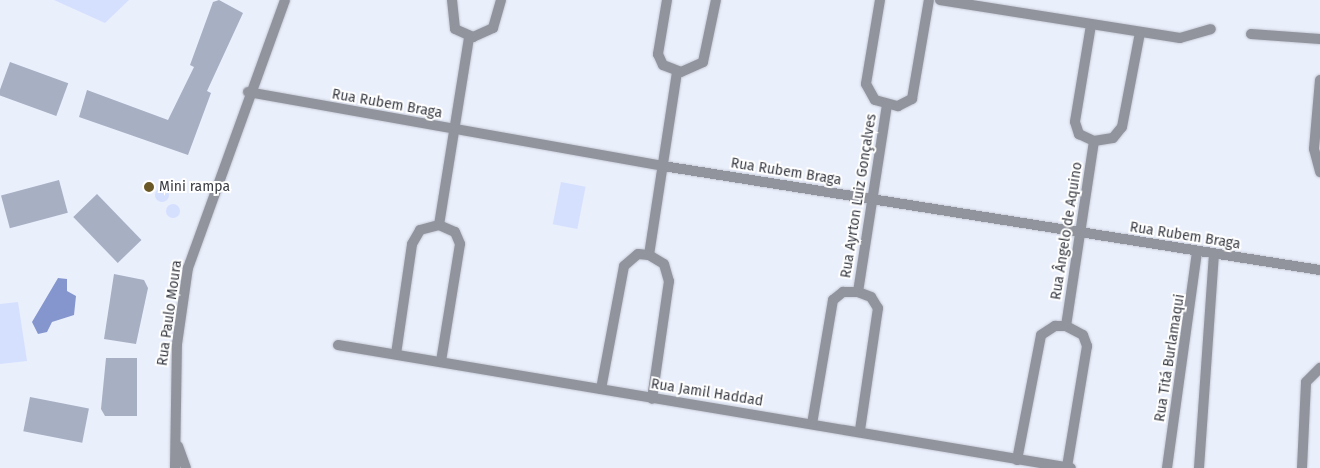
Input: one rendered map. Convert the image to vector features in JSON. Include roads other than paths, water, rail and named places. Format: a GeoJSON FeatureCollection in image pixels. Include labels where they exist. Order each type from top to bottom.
{"type":"FeatureCollection","features":[{"type":"Feature","properties":{"kind":"street","name":"Rua Paulo Moura"},"geometry":{"type":"LineString","coordinates":[[175,468],[178,344],[188,268],[248,92],[285,0]]}},
{"type":"Feature","properties":{"kind":"street"},"geometry":{"type":"LineString","coordinates":[[452,0],[451,22],[469,37]]}},
{"type":"Feature","properties":{"kind":"street"},"geometry":{"type":"LineString","coordinates":[[469,37],[493,28],[501,0]]}},
{"type":"Feature","properties":{"kind":"street"},"geometry":{"type":"LineString","coordinates":[[667,0],[658,54],[663,65],[677,71],[703,62],[716,0]]}},
{"type":"Feature","properties":{"kind":"street","name":"Rua Ayrton Luiz Gonçalves"},"geometry":{"type":"LineString","coordinates":[[880,0],[866,84],[871,97],[887,104],[912,99],[929,0]]}},
{"type":"Feature","properties":{"kind":"street"},"geometry":{"type":"LineString","coordinates":[[940,0],[1140,33],[1189,38],[1211,29]]}},
{"type":"Feature","properties":{"kind":"street"},"geometry":{"type":"LineString","coordinates":[[1091,25],[1075,122],[1079,134],[1094,141],[1113,138],[1122,127],[1140,33]]}},
{"type":"Feature","properties":{"kind":"street"},"geometry":{"type":"LineString","coordinates":[[1251,34],[1320,39]]}},
{"type":"Feature","properties":{"kind":"street"},"geometry":{"type":"LineString","coordinates":[[439,225],[469,37]]}},
{"type":"Feature","properties":{"kind":"street"},"geometry":{"type":"LineString","coordinates":[[649,255],[677,71]]}},
{"type":"Feature","properties":{"kind":"street"},"geometry":{"type":"LineString","coordinates":[[1320,80],[1314,149],[1320,172]]}},
{"type":"Feature","properties":{"kind":"street","name":"Rua Rubem Braga"},"geometry":{"type":"LineString","coordinates":[[248,92],[454,130],[872,201],[1320,270]]}},
{"type":"Feature","properties":{"kind":"street","name":"Rua Ayrton Luiz Gonçalves"},"geometry":{"type":"LineString","coordinates":[[858,292],[887,104]]}},
{"type":"Feature","properties":{"kind":"street","name":"Rua Ângelo de Aquino"},"geometry":{"type":"LineString","coordinates":[[1066,326],[1094,141]]}},
{"type":"Feature","properties":{"kind":"street"},"geometry":{"type":"LineString","coordinates":[[396,354],[412,244],[420,230],[439,225],[455,232],[460,244],[440,361]]}},
{"type":"Feature","properties":{"kind":"street","name":"Rua Titá Burlamaqui"},"geometry":{"type":"LineString","coordinates":[[1167,468],[1197,252]]}},
{"type":"Feature","properties":{"kind":"street"},"geometry":{"type":"LineString","coordinates":[[601,389],[624,266],[638,254],[649,255],[664,264],[669,281],[652,399]]}},
{"type":"Feature","properties":{"kind":"street"},"geometry":{"type":"LineString","coordinates":[[1199,468],[1214,255]]}},
{"type":"Feature","properties":{"kind":"street","name":"Rua Ayrton Luiz Gonçalves"},"geometry":{"type":"LineString","coordinates":[[812,424],[833,300],[843,292],[858,292],[871,297],[878,308],[860,430]]}},
{"type":"Feature","properties":{"kind":"street"},"geometry":{"type":"LineString","coordinates":[[1017,460],[1041,335],[1055,326],[1066,326],[1083,335],[1087,346],[1067,467]]}},
{"type":"Feature","properties":{"kind":"street","name":"Rua Jamil Haddad"},"geometry":{"type":"LineString","coordinates":[[338,345],[440,361],[652,399],[860,430],[1017,460],[1071,468]]}},
{"type":"Feature","properties":{"kind":"street"},"geometry":{"type":"LineString","coordinates":[[1302,468],[1306,382],[1320,368]]}},
{"type":"Feature","properties":{"kind":"street","name":"Rua Paulo Moura"},"geometry":{"type":"LineString","coordinates":[[175,435],[186,468]]}},
{"type":"Feature","properties":{"kind":"water"},"geometry":{"type":"Polygon","coordinates":[[[58,278],[67,279],[67,291],[76,296],[74,315],[52,322],[47,332],[38,334],[32,322],[58,278]]]}},
{"type":"Feature","properties":{"kind":"place","name":"Mini rampa"},"geometry":{"type":"Point","coordinates":[149,187]}}]}
